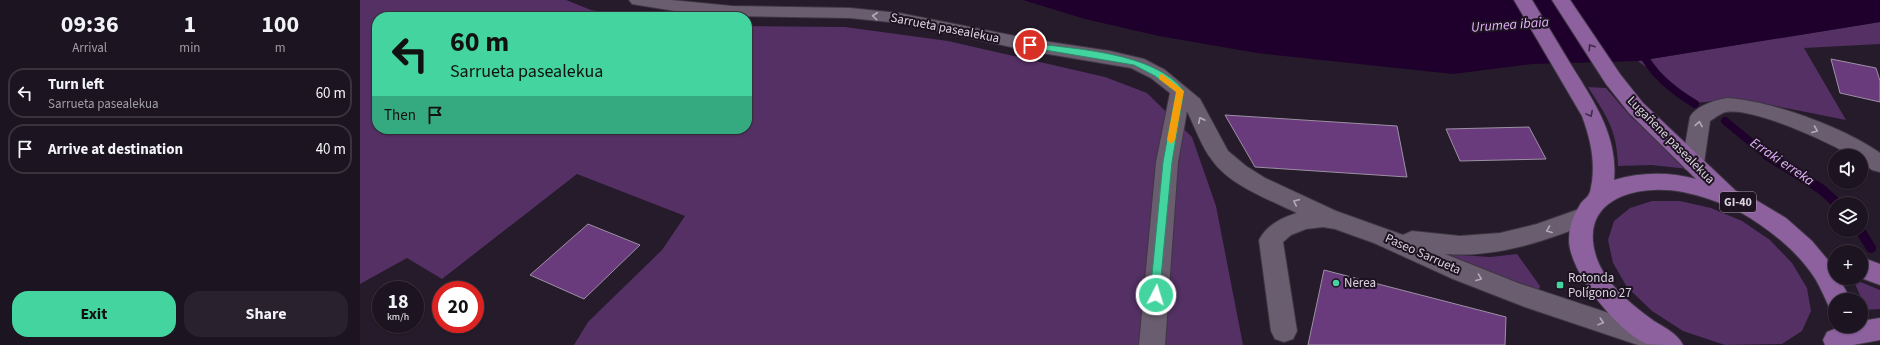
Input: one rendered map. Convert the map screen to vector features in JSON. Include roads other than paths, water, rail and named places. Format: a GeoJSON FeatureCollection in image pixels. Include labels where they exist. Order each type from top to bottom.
{"type":"FeatureCollection","features":[{"type":"Feature","properties":{"kind":"main road"},"geometry":{"type":"LineString","coordinates":[[1523,0],[1592,116],[1600,136],[1604,156],[1604,177],[1582,226],[1583,251],[1595,278],[1616,306],[1631,319],[1668,344]]}},
{"type":"Feature","properties":{"kind":"main road","name":"Lugañene pasealekua"},"geometry":{"type":"LineString","coordinates":[[1561,0],[1613,79],[1636,108],[1731,199]]}},
{"type":"Feature","properties":{"kind":"main road","name":"GI-40"},"geometry":{"type":"LineString","coordinates":[[1592,206],[1618,187],[1632,184],[1662,182],[1695,187],[1731,199],[1762,215],[1791,235],[1828,254]]}},
{"type":"Feature","properties":{"kind":"main road","name":"GI-40"},"geometry":{"type":"LineString","coordinates":[[1791,235],[1804,247],[1823,270],[1834,293]]}},
{"type":"Feature","properties":{"kind":"main road"},"geometry":{"type":"LineString","coordinates":[[1868,270],[1880,275]]}},
{"type":"Feature","properties":{"kind":"main road"},"geometry":{"type":"LineString","coordinates":[[1836,337],[1880,329]]}},
{"type":"Feature","properties":{"kind":"street","name":"Sarrueta pasealekua"},"geometry":{"type":"LineString","coordinates":[[638,0],[681,7],[732,12]]}},
{"type":"Feature","properties":{"kind":"street","name":"Sarrueta pasealekua"},"geometry":{"type":"LineString","coordinates":[[752,12],[850,13],[899,18],[1030,45],[1110,57],[1137,63],[1158,74],[1180,91],[1193,104],[1220,156],[1238,172],[1257,184],[1331,219],[1379,234]]}},
{"type":"Feature","properties":{"kind":"street"},"geometry":{"type":"LineString","coordinates":[[1152,345],[1167,162],[1180,91]]}},
{"type":"Feature","properties":{"kind":"street"},"geometry":{"type":"LineString","coordinates":[[1693,163],[1700,118],[1726,104],[1762,109],[1840,140],[1880,164]]}},
{"type":"Feature","properties":{"kind":"street","name":"Paseo Sarrueta"},"geometry":{"type":"LineString","coordinates":[[1379,234],[1442,245],[1478,246],[1523,239],[1592,206]]}},
{"type":"Feature","properties":{"kind":"street","name":"Sarrueta pasealekua"},"geometry":{"type":"LineString","coordinates":[[1284,331],[1271,240],[1278,232],[1289,224],[1304,220],[1331,219]]}},
{"type":"Feature","properties":{"kind":"street","name":"Paseo Sarrueta"},"geometry":{"type":"LineString","coordinates":[[1379,234],[1463,272],[1548,304],[1668,344]]}},
{"type":"Feature","properties":{"kind":"water","name":"Urumea ibaia"},"geometry":{"type":"Polygon","coordinates":[[[1023,0],[1880,0],[1880,22],[1638,61],[1532,64],[1453,74],[1257,53],[1159,36],[1085,19],[1023,0]]]}},
{"type":"Feature","properties":{"kind":"waterway","name":"Erraki erreka"},"geometry":{"type":"LineString","coordinates":[[1640,49],[1650,66],[1663,81],[1695,104]]}},
{"type":"Feature","properties":{"kind":"waterway","name":"Erraki erreka"},"geometry":{"type":"LineString","coordinates":[[1725,121],[1768,156]]}},
{"type":"Feature","properties":{"kind":"waterway","name":"Erraki erreka"},"geometry":{"type":"LineString","coordinates":[[1767,155],[1821,189],[1830,197]]}},
{"type":"Feature","properties":{"kind":"waterway","name":"Erraki erreka"},"geometry":{"type":"LineString","coordinates":[[1864,237],[1871,248]]}},
{"type":"Feature","properties":{"kind":"place","name":"Nerea"},"geometry":{"type":"Point","coordinates":[1336,283]}},
{"type":"Feature","properties":{"kind":"place","name":"Rotonda Polígono 27"},"geometry":{"type":"Point","coordinates":[1560,285]}}]}
